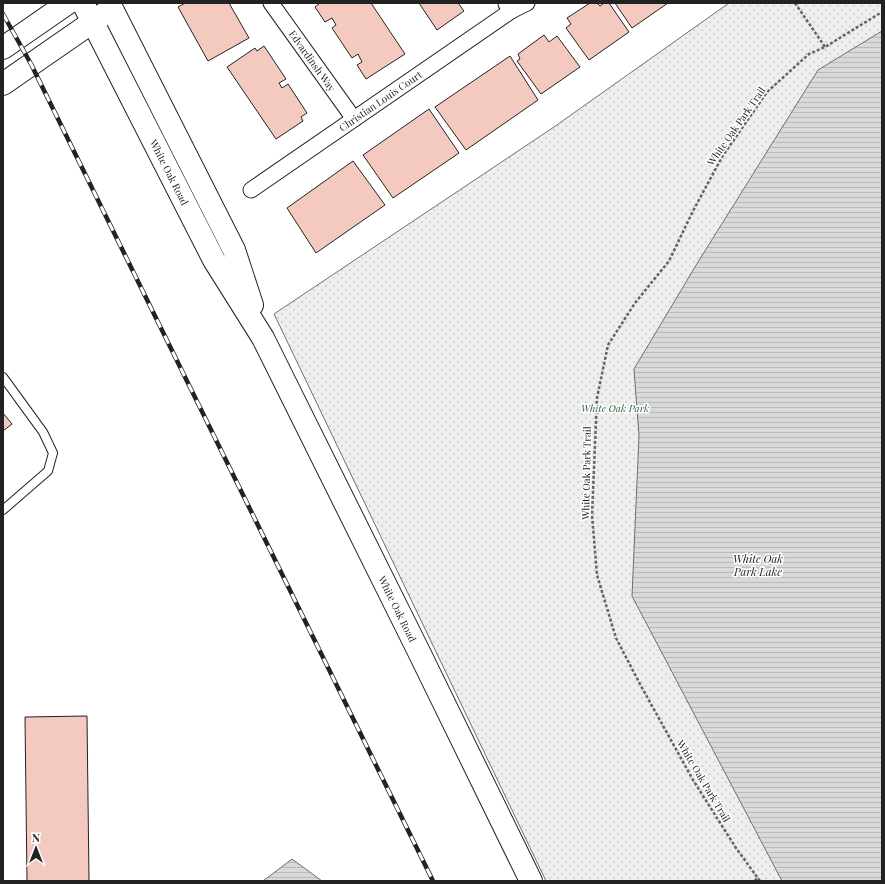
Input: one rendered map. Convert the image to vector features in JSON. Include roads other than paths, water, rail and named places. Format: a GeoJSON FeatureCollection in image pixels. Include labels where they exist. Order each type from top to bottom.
{"type":"FeatureCollection","features":[{"type":"Feature","properties":{"kind":"street"},"geometry":{"type":"LineString","coordinates":[[31,28],[45,3]]}},
{"type":"Feature","properties":{"kind":"street"},"geometry":{"type":"LineString","coordinates":[[3,48],[68,3]]}},
{"type":"Feature","properties":{"kind":"street","name":"Edvardinsh Way"},"geometry":{"type":"LineString","coordinates":[[271,3],[354,119]]}},
{"type":"Feature","properties":{"kind":"street","name":"Christian Louis Court"},"geometry":{"type":"LineString","coordinates":[[251,190],[354,119],[508,7],[527,3]]}},
{"type":"Feature","properties":{"kind":"street"},"geometry":{"type":"LineString","coordinates":[[3,84],[88,12],[114,5]]}},
{"type":"Feature","properties":{"kind":"street","name":"White Oak Road"},"geometry":{"type":"LineString","coordinates":[[114,5],[234,250],[262,338]]}},
{"type":"Feature","properties":{"kind":"street","name":"White Oak Road"},"geometry":{"type":"LineString","coordinates":[[88,12],[214,260],[262,338],[415,643],[531,881]]}},
{"type":"Feature","properties":{"kind":"lane"},"geometry":{"type":"LineString","coordinates":[[3,378],[43,432],[53,453],[48,472],[3,510]]}},
{"type":"Feature","properties":{"kind":"water","name":"White Oak Park Lake"},"geometry":{"type":"Polygon","coordinates":[[[882,31],[882,881],[782,881],[632,596],[639,436],[634,369],[698,262],[818,70],[882,31]]]}},
{"type":"Feature","properties":{"kind":"water"},"geometry":{"type":"Polygon","coordinates":[[[292,859],[322,881],[263,881],[292,859]]]}},
{"type":"Feature","properties":{"kind":"railway"},"geometry":{"type":"LineString","coordinates":[[3,14],[31,64],[433,881]]}},
{"type":"Feature","properties":{"kind":"park label","name":"White Oak Park"},"geometry":{"type":"Point","coordinates":[615,408]}}]}
